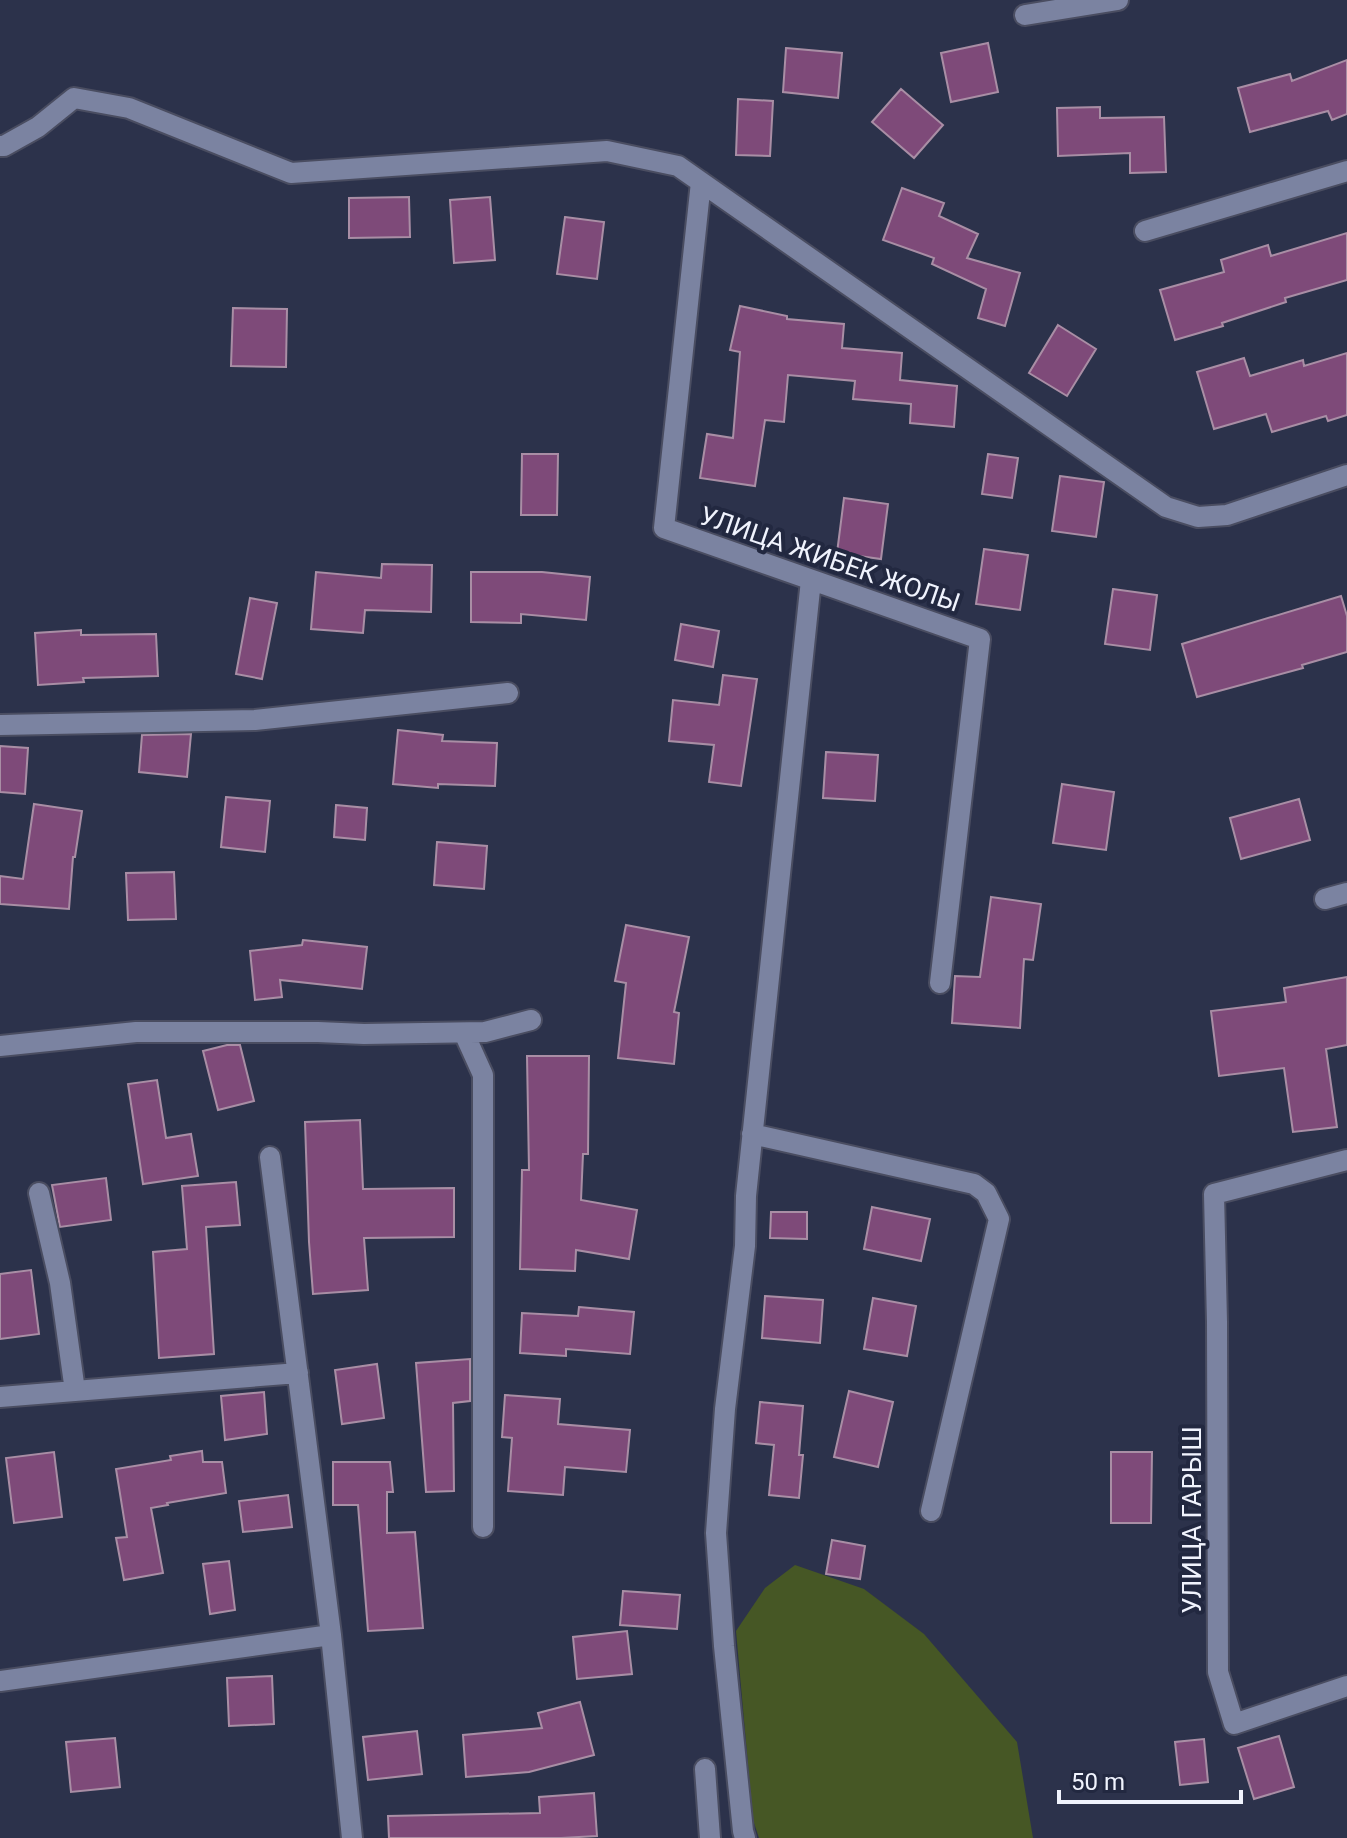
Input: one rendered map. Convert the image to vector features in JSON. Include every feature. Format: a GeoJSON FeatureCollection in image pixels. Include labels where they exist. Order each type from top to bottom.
{"type":"FeatureCollection","features":[{"type":"Feature","properties":{"kind":"street"},"geometry":{"type":"LineString","coordinates":[[1025,15],[1118,0]]}},
{"type":"Feature","properties":{"kind":"street"},"geometry":{"type":"LineString","coordinates":[[0,146],[38,127],[74,98],[129,108],[291,173],[607,151],[678,166],[1166,507],[1198,517],[1227,515],[1347,475]]}},
{"type":"Feature","properties":{"kind":"street"},"geometry":{"type":"LineString","coordinates":[[1145,231],[1347,171]]}},
{"type":"Feature","properties":{"kind":"street","name":"УЛИЦА ЖИБЕК ЖОЛЫ"},"geometry":{"type":"LineString","coordinates":[[701,182],[664,528],[980,639],[940,983]]}},
{"type":"Feature","properties":{"kind":"street"},"geometry":{"type":"LineString","coordinates":[[745,1838],[724,1646],[716,1533],[725,1409],[745,1246],[752,1134],[811,580]]}},
{"type":"Feature","properties":{"kind":"street"},"geometry":{"type":"LineString","coordinates":[[0,725],[255,720],[508,693]]}},
{"type":"Feature","properties":{"kind":"street"},"geometry":{"type":"LineString","coordinates":[[1325,899],[1347,893]]}},
{"type":"Feature","properties":{"kind":"street"},"geometry":{"type":"LineString","coordinates":[[0,1046],[136,1032],[485,1032],[531,1020]]}},
{"type":"Feature","properties":{"kind":"street"},"geometry":{"type":"LineString","coordinates":[[464,1033],[483,1075],[483,1527]]}},
{"type":"Feature","properties":{"kind":"street"},"geometry":{"type":"LineString","coordinates":[[752,1134],[974,1184],[986,1193],[999,1219],[931,1511]]}},
{"type":"Feature","properties":{"kind":"street"},"geometry":{"type":"LineString","coordinates":[[270,1157],[331,1635],[352,1838]]}},
{"type":"Feature","properties":{"kind":"street","name":"УЛИЦА ГАРЫШ"},"geometry":{"type":"LineString","coordinates":[[1347,1160],[1214,1194],[1218,1672],[1234,1724],[1347,1686]]}},
{"type":"Feature","properties":{"kind":"street"},"geometry":{"type":"LineString","coordinates":[[39,1193],[60,1283],[75,1391]]}},
{"type":"Feature","properties":{"kind":"street"},"geometry":{"type":"LineString","coordinates":[[0,1397],[298,1373]]}},
{"type":"Feature","properties":{"kind":"street"},"geometry":{"type":"LineString","coordinates":[[0,1681],[331,1635]]}},
{"type":"Feature","properties":{"kind":"street"},"geometry":{"type":"LineString","coordinates":[[705,1769],[710,1838]]}},
{"type":"Feature","properties":{"kind":"green space"},"geometry":{"type":"Polygon","coordinates":[[[795,1565],[864,1589],[924,1634],[1017,1742],[1033,1838],[759,1838],[753,1820],[736,1631],[765,1588],[795,1565]]]}},
{"type":"Feature","properties":{"kind":"building"},"geometry":{"type":"Polygon","coordinates":[[[988,43],[998,92],[951,102],[941,53],[988,43]]]}},
{"type":"Feature","properties":{"kind":"building"},"geometry":{"type":"Polygon","coordinates":[[[786,48],[842,53],[838,98],[783,92],[786,48]]]}},
{"type":"Feature","properties":{"kind":"building"},"geometry":{"type":"Polygon","coordinates":[[[1347,60],[1347,114],[1332,120],[1328,111],[1250,132],[1238,88],[1290,74],[1292,81],[1347,60]]]}},
{"type":"Feature","properties":{"kind":"building"},"geometry":{"type":"Polygon","coordinates":[[[901,89],[943,125],[914,158],[872,122],[901,89]]]}},
{"type":"Feature","properties":{"kind":"building"},"geometry":{"type":"Polygon","coordinates":[[[738,99],[773,101],[770,156],[736,155],[738,99]]]}},
{"type":"Feature","properties":{"kind":"building"},"geometry":{"type":"Polygon","coordinates":[[[1100,107],[1100,118],[1164,117],[1166,172],[1130,173],[1130,153],[1058,156],[1057,108],[1100,107]]]}},
{"type":"Feature","properties":{"kind":"building"},"geometry":{"type":"Polygon","coordinates":[[[902,188],[944,203],[939,216],[978,234],[967,258],[1020,273],[1005,326],[978,318],[986,289],[932,264],[934,258],[883,240],[902,188]]]}},
{"type":"Feature","properties":{"kind":"building"},"geometry":{"type":"Polygon","coordinates":[[[409,197],[410,237],[349,238],[349,198],[409,197]]]}},
{"type":"Feature","properties":{"kind":"building"},"geometry":{"type":"Polygon","coordinates":[[[490,197],[495,260],[454,263],[450,200],[490,197]]]}},
{"type":"Feature","properties":{"kind":"building"},"geometry":{"type":"Polygon","coordinates":[[[565,217],[604,222],[597,279],[557,274],[565,217]]]}},
{"type":"Feature","properties":{"kind":"building"},"geometry":{"type":"Polygon","coordinates":[[[1347,233],[1347,280],[1285,298],[1286,302],[1175,340],[1160,290],[1224,272],[1221,260],[1268,245],[1271,256],[1347,233]]]}},
{"type":"Feature","properties":{"kind":"building"},"geometry":{"type":"Polygon","coordinates":[[[740,306],[787,316],[787,319],[844,324],[842,348],[902,353],[900,380],[957,386],[954,427],[910,423],[911,404],[853,399],[855,381],[788,375],[784,422],[765,420],[755,486],[700,478],[707,434],[733,438],[740,352],[730,350],[740,306]]]}},
{"type":"Feature","properties":{"kind":"building"},"geometry":{"type":"Polygon","coordinates":[[[233,308],[287,309],[286,367],[231,366],[233,308]]]}},
{"type":"Feature","properties":{"kind":"building"},"geometry":{"type":"Polygon","coordinates":[[[1058,325],[1096,349],[1067,396],[1029,373],[1058,325]]]}},
{"type":"Feature","properties":{"kind":"building"},"geometry":{"type":"Polygon","coordinates":[[[1347,353],[1347,415],[1328,421],[1326,416],[1272,432],[1266,414],[1214,429],[1197,372],[1244,358],[1250,376],[1303,360],[1304,366],[1347,353]]]}},
{"type":"Feature","properties":{"kind":"building"},"geometry":{"type":"Polygon","coordinates":[[[522,454],[558,454],[557,515],[521,515],[522,454]]]}},
{"type":"Feature","properties":{"kind":"building"},"geometry":{"type":"Polygon","coordinates":[[[988,454],[1018,458],[1012,498],[982,494],[988,454]]]}},
{"type":"Feature","properties":{"kind":"building"},"geometry":{"type":"Polygon","coordinates":[[[1060,476],[1104,482],[1096,537],[1052,531],[1060,476]]]}},
{"type":"Feature","properties":{"kind":"building"},"geometry":{"type":"Polygon","coordinates":[[[844,498],[888,504],[881,559],[837,553],[844,498]]]}},
{"type":"Feature","properties":{"kind":"building"},"geometry":{"type":"Polygon","coordinates":[[[984,549],[1028,555],[1020,610],[976,604],[984,549]]]}},
{"type":"Feature","properties":{"kind":"building"},"geometry":{"type":"Polygon","coordinates":[[[382,564],[432,565],[431,612],[365,610],[363,633],[311,629],[316,572],[381,578],[382,564]]]}},
{"type":"Feature","properties":{"kind":"building"},"geometry":{"type":"Polygon","coordinates":[[[471,572],[542,572],[590,577],[586,620],[521,614],[521,623],[471,622],[471,572]]]}},
{"type":"Feature","properties":{"kind":"building"},"geometry":{"type":"Polygon","coordinates":[[[1113,589],[1157,595],[1150,650],[1105,644],[1113,589]]]}},
{"type":"Feature","properties":{"kind":"building"},"geometry":{"type":"Polygon","coordinates":[[[1341,596],[1347,616],[1347,652],[1302,665],[1303,668],[1197,697],[1182,644],[1341,596]]]}},
{"type":"Feature","properties":{"kind":"building"},"geometry":{"type":"Polygon","coordinates":[[[250,598],[277,603],[262,679],[236,674],[250,598]]]}},
{"type":"Feature","properties":{"kind":"building"},"geometry":{"type":"Polygon","coordinates":[[[681,624],[719,631],[713,667],[675,660],[681,624]]]}},
{"type":"Feature","properties":{"kind":"building"},"geometry":{"type":"Polygon","coordinates":[[[81,630],[81,635],[156,634],[158,676],[83,678],[84,682],[38,685],[35,633],[81,630]]]}},
{"type":"Feature","properties":{"kind":"building"},"geometry":{"type":"Polygon","coordinates":[[[723,675],[757,679],[741,786],[709,782],[714,745],[669,741],[673,700],[719,705],[723,675]]]}},
{"type":"Feature","properties":{"kind":"building"},"geometry":{"type":"Polygon","coordinates":[[[398,730],[443,735],[442,741],[497,743],[495,786],[438,784],[438,788],[393,784],[398,730]]]}},
{"type":"Feature","properties":{"kind":"building"},"geometry":{"type":"Polygon","coordinates":[[[191,734],[187,777],[139,772],[142,735],[191,734]]]}},
{"type":"Feature","properties":{"kind":"building"},"geometry":{"type":"Polygon","coordinates":[[[0,746],[28,748],[25,794],[0,792],[0,746]]]}},
{"type":"Feature","properties":{"kind":"building"},"geometry":{"type":"Polygon","coordinates":[[[826,752],[878,755],[875,801],[823,798],[826,752]]]}},
{"type":"Feature","properties":{"kind":"building"},"geometry":{"type":"Polygon","coordinates":[[[1062,784],[1114,792],[1106,850],[1053,843],[1062,784]]]}},
{"type":"Feature","properties":{"kind":"building"},"geometry":{"type":"Polygon","coordinates":[[[226,797],[270,801],[265,852],[221,847],[226,797]]]}},
{"type":"Feature","properties":{"kind":"building"},"geometry":{"type":"Polygon","coordinates":[[[1299,799],[1310,840],[1241,859],[1230,818],[1299,799]]]}},
{"type":"Feature","properties":{"kind":"building"},"geometry":{"type":"Polygon","coordinates":[[[34,804],[82,811],[73,857],[69,909],[0,904],[0,876],[23,879],[34,804]]]}},
{"type":"Feature","properties":{"kind":"building"},"geometry":{"type":"Polygon","coordinates":[[[336,805],[367,808],[365,840],[334,837],[336,805]]]}},
{"type":"Feature","properties":{"kind":"building"},"geometry":{"type":"Polygon","coordinates":[[[437,842],[487,846],[484,889],[434,885],[437,842]]]}},
{"type":"Feature","properties":{"kind":"building"},"geometry":{"type":"Polygon","coordinates":[[[174,872],[176,919],[128,920],[126,873],[174,872]]]}},
{"type":"Feature","properties":{"kind":"building"},"geometry":{"type":"Polygon","coordinates":[[[991,897],[1041,904],[1033,960],[1024,959],[1020,1028],[952,1023],[955,976],[980,977],[991,897]]]}},
{"type":"Feature","properties":{"kind":"building"},"geometry":{"type":"Polygon","coordinates":[[[626,925],[689,937],[674,1012],[679,1013],[674,1064],[618,1058],[626,983],[615,981],[626,925]]]}},
{"type":"Feature","properties":{"kind":"building"},"geometry":{"type":"Polygon","coordinates":[[[303,940],[367,947],[362,989],[280,980],[282,997],[255,1000],[250,951],[302,945],[303,940]]]}},
{"type":"Feature","properties":{"kind":"building"},"geometry":{"type":"Polygon","coordinates":[[[1347,977],[1347,1045],[1326,1049],[1337,1127],[1293,1132],[1284,1068],[1219,1076],[1211,1011],[1286,1002],[1284,988],[1347,977]]]}},
{"type":"Feature","properties":{"kind":"building"},"geometry":{"type":"Polygon","coordinates":[[[240,1045],[254,1101],[218,1110],[203,1051],[240,1045]]]}},
{"type":"Feature","properties":{"kind":"building"},"geometry":{"type":"Polygon","coordinates":[[[527,1056],[589,1056],[588,1154],[583,1154],[581,1200],[637,1210],[629,1259],[576,1250],[575,1271],[520,1269],[522,1170],[529,1170],[527,1056]]]}},
{"type":"Feature","properties":{"kind":"building"},"geometry":{"type":"Polygon","coordinates":[[[157,1080],[166,1138],[191,1134],[198,1176],[143,1184],[128,1084],[157,1080]]]}},
{"type":"Feature","properties":{"kind":"building"},"geometry":{"type":"Polygon","coordinates":[[[360,1120],[363,1189],[454,1188],[454,1237],[364,1238],[368,1290],[313,1294],[305,1122],[360,1120]]]}},
{"type":"Feature","properties":{"kind":"building"},"geometry":{"type":"Polygon","coordinates":[[[106,1178],[111,1220],[60,1227],[52,1185],[106,1178]]]}},
{"type":"Feature","properties":{"kind":"building"},"geometry":{"type":"Polygon","coordinates":[[[236,1182],[240,1225],[206,1227],[214,1354],[159,1358],[153,1252],[187,1249],[182,1186],[236,1182]]]}},
{"type":"Feature","properties":{"kind":"building"},"geometry":{"type":"Polygon","coordinates":[[[872,1207],[930,1219],[921,1261],[864,1249],[872,1207]]]}},
{"type":"Feature","properties":{"kind":"building"},"geometry":{"type":"Polygon","coordinates":[[[771,1212],[807,1212],[807,1239],[770,1238],[771,1212]]]}},
{"type":"Feature","properties":{"kind":"building"},"geometry":{"type":"Polygon","coordinates":[[[31,1270],[39,1334],[0,1339],[0,1274],[31,1270]]]}},
{"type":"Feature","properties":{"kind":"building"},"geometry":{"type":"Polygon","coordinates":[[[765,1296],[823,1300],[820,1343],[762,1338],[765,1296]]]}},
{"type":"Feature","properties":{"kind":"building"},"geometry":{"type":"Polygon","coordinates":[[[873,1298],[916,1306],[907,1356],[864,1349],[873,1298]]]}},
{"type":"Feature","properties":{"kind":"building"},"geometry":{"type":"Polygon","coordinates":[[[579,1307],[634,1312],[630,1354],[566,1349],[566,1356],[520,1353],[522,1313],[578,1316],[579,1307]]]}},
{"type":"Feature","properties":{"kind":"building"},"geometry":{"type":"Polygon","coordinates":[[[470,1359],[470,1401],[453,1403],[454,1491],[426,1492],[416,1363],[470,1359]]]}},
{"type":"Feature","properties":{"kind":"building"},"geometry":{"type":"Polygon","coordinates":[[[377,1364],[384,1418],[342,1424],[335,1370],[377,1364]]]}},
{"type":"Feature","properties":{"kind":"building"},"geometry":{"type":"Polygon","coordinates":[[[849,1391],[893,1402],[878,1467],[834,1457],[849,1391]]]}},
{"type":"Feature","properties":{"kind":"building"},"geometry":{"type":"Polygon","coordinates":[[[264,1392],[267,1434],[225,1440],[221,1396],[264,1392]]]}},
{"type":"Feature","properties":{"kind":"building"},"geometry":{"type":"Polygon","coordinates":[[[505,1395],[560,1399],[558,1424],[630,1430],[626,1472],[565,1467],[563,1495],[508,1491],[512,1438],[502,1437],[505,1395]]]}},
{"type":"Feature","properties":{"kind":"building"},"geometry":{"type":"Polygon","coordinates":[[[760,1402],[803,1406],[799,1498],[769,1495],[774,1445],[756,1443],[760,1402]]]}},
{"type":"Feature","properties":{"kind":"building"},"geometry":{"type":"Polygon","coordinates":[[[202,1451],[203,1462],[222,1462],[226,1493],[151,1508],[163,1573],[124,1580],[116,1538],[127,1537],[116,1469],[171,1460],[170,1456],[202,1451]]]}},
{"type":"Feature","properties":{"kind":"building"},"geometry":{"type":"Polygon","coordinates":[[[54,1452],[62,1517],[14,1523],[6,1458],[54,1452]]]}},
{"type":"Feature","properties":{"kind":"building"},"geometry":{"type":"Polygon","coordinates":[[[1111,1452],[1152,1452],[1151,1523],[1111,1523],[1111,1452]]]}},
{"type":"Feature","properties":{"kind":"building"},"geometry":{"type":"Polygon","coordinates":[[[333,1462],[390,1462],[393,1492],[387,1492],[387,1533],[415,1532],[423,1628],[368,1631],[358,1505],[333,1505],[333,1462]]]}},
{"type":"Feature","properties":{"kind":"building"},"geometry":{"type":"Polygon","coordinates":[[[288,1495],[292,1527],[243,1532],[239,1501],[288,1495]]]}},
{"type":"Feature","properties":{"kind":"building"},"geometry":{"type":"Polygon","coordinates":[[[832,1540],[865,1546],[860,1579],[826,1574],[832,1540]]]}},
{"type":"Feature","properties":{"kind":"building"},"geometry":{"type":"Polygon","coordinates":[[[229,1561],[235,1610],[210,1614],[203,1564],[229,1561]]]}},
{"type":"Feature","properties":{"kind":"building"},"geometry":{"type":"Polygon","coordinates":[[[623,1591],[680,1595],[677,1629],[620,1625],[623,1591]]]}},
{"type":"Feature","properties":{"kind":"building"},"geometry":{"type":"Polygon","coordinates":[[[627,1631],[632,1674],[577,1679],[573,1637],[627,1631]]]}},
{"type":"Feature","properties":{"kind":"building"},"geometry":{"type":"Polygon","coordinates":[[[272,1676],[274,1724],[229,1726],[227,1678],[272,1676]]]}},
{"type":"Feature","properties":{"kind":"building"},"geometry":{"type":"Polygon","coordinates":[[[580,1702],[594,1755],[529,1772],[466,1777],[463,1735],[542,1728],[538,1713],[580,1702]]]}},
{"type":"Feature","properties":{"kind":"building"},"geometry":{"type":"Polygon","coordinates":[[[417,1731],[422,1774],[368,1780],[363,1737],[417,1731]]]}},
{"type":"Feature","properties":{"kind":"building"},"geometry":{"type":"Polygon","coordinates":[[[1279,1736],[1294,1787],[1254,1799],[1238,1748],[1279,1736]]]}},
{"type":"Feature","properties":{"kind":"building"},"geometry":{"type":"Polygon","coordinates":[[[115,1738],[120,1787],[71,1792],[66,1742],[115,1738]]]}},
{"type":"Feature","properties":{"kind":"building"},"geometry":{"type":"Polygon","coordinates":[[[1204,1739],[1208,1782],[1180,1785],[1175,1742],[1204,1739]]]}},
{"type":"Feature","properties":{"kind":"building"},"geometry":{"type":"Polygon","coordinates":[[[594,1793],[597,1836],[389,1838],[388,1816],[540,1813],[539,1797],[594,1793]]]}}]}
